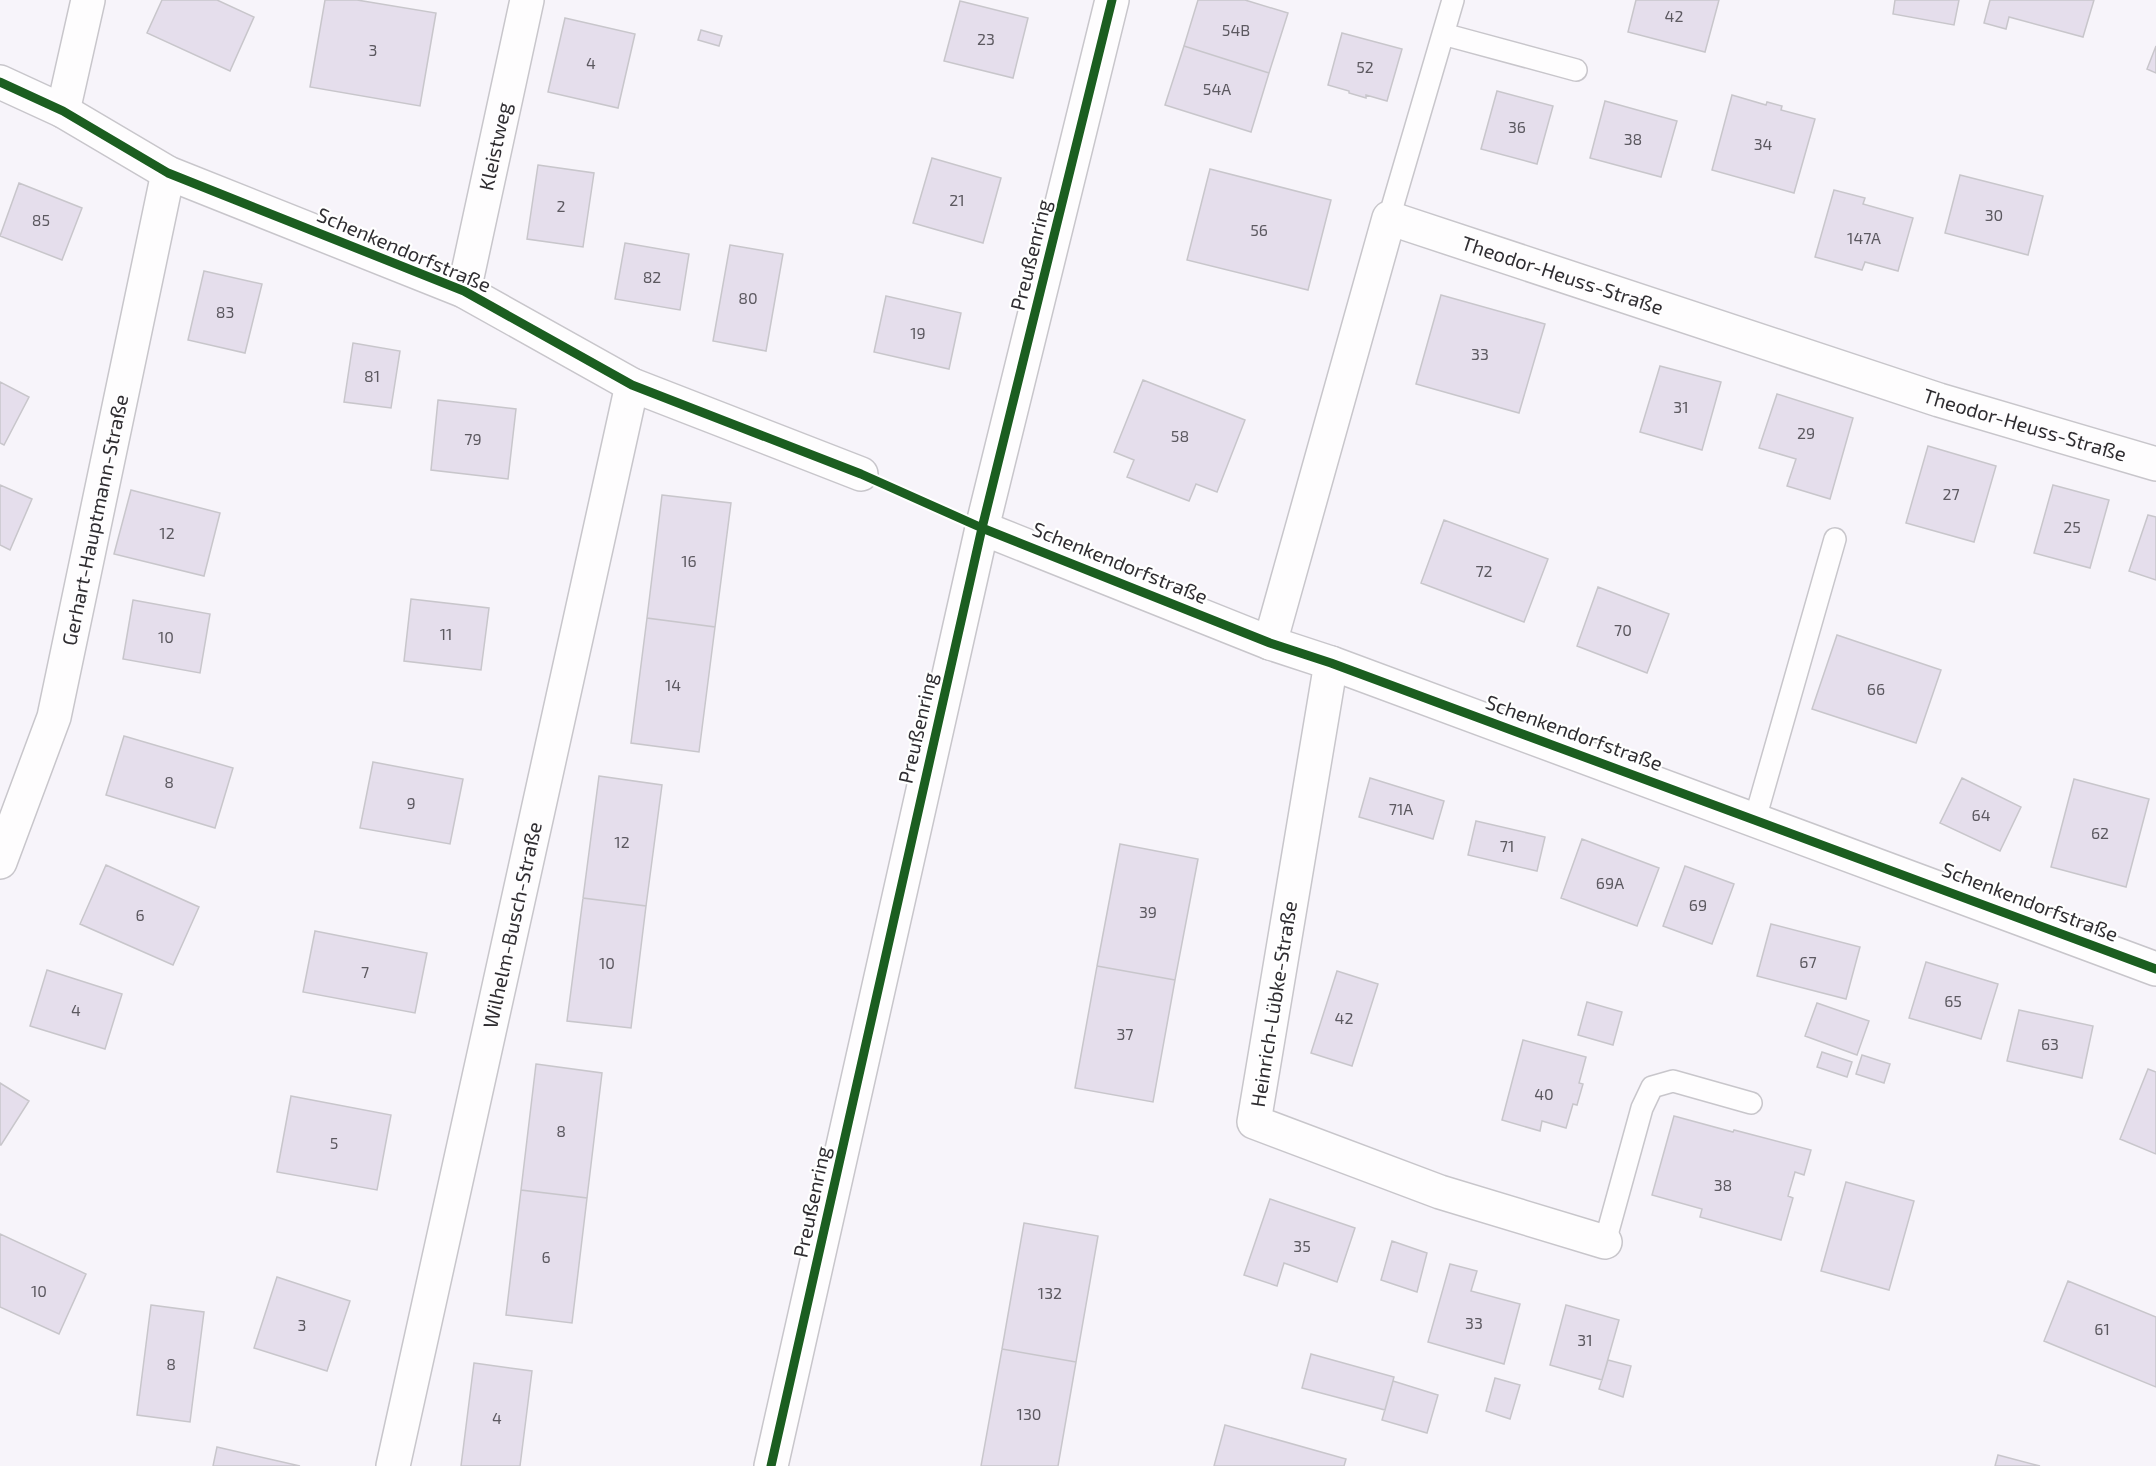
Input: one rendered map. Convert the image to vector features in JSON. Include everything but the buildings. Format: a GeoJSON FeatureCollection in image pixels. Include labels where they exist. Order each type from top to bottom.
{"type":"FeatureCollection","features":[{"type":"Feature","properties":{"kind":"street"},"geometry":{"type":"LineString","coordinates":[[63,111],[88,0]]}},
{"type":"Feature","properties":{"kind":"street","name":"Kleistweg"},"geometry":{"type":"LineString","coordinates":[[464,291],[527,0]]}},
{"type":"Feature","properties":{"kind":"street","name":"Preußenring"},"geometry":{"type":"LineString","coordinates":[[771,1466],[982,528],[1112,0]]}},
{"type":"Feature","properties":{"kind":"street","name":"Schenkendorfstraße"},"geometry":{"type":"LineString","coordinates":[[0,82],[63,111],[168,172],[464,291],[632,385],[861,474]]}},
{"type":"Feature","properties":{"kind":"street","name":"Gerhart-Hauptmann-Straße"},"geometry":{"type":"LineString","coordinates":[[0,862],[54,717],[168,172]]}},
{"type":"Feature","properties":{"kind":"street"},"geometry":{"type":"LineString","coordinates":[[1270,643],[1389,218]]}},
{"type":"Feature","properties":{"kind":"street","name":"Theodor-Heuss-Straße"},"geometry":{"type":"LineString","coordinates":[[1389,218],[1939,400],[2156,464]]}},
{"type":"Feature","properties":{"kind":"street","name":"Wilhelm-Busch-Straße"},"geometry":{"type":"LineString","coordinates":[[393,1466],[632,385]]}},
{"type":"Feature","properties":{"kind":"street","name":"Schenkendorfstraße"},"geometry":{"type":"LineString","coordinates":[[982,528],[1270,643],[1331,663],[1755,819],[2156,969]]}},
{"type":"Feature","properties":{"kind":"street","name":"Heinrich-Lübke-Straße"},"geometry":{"type":"LineString","coordinates":[[1331,663],[1254,1122],[1440,1192],[1605,1242]]}},
{"type":"Feature","properties":{"kind":"lane"},"geometry":{"type":"LineString","coordinates":[[1389,218],[1453,0]]}},
{"type":"Feature","properties":{"kind":"lane"},"geometry":{"type":"LineString","coordinates":[[1443,34],[1576,70]]}},
{"type":"Feature","properties":{"kind":"lane"},"geometry":{"type":"LineString","coordinates":[[1755,819],[1835,539]]}},
{"type":"Feature","properties":{"kind":"lane"},"geometry":{"type":"LineString","coordinates":[[1605,1242],[1642,1108],[1652,1088],[1673,1081],[1751,1103]]}},
{"type":"Feature","properties":{"kind":"cycle path"},"geometry":{"type":"LineString","coordinates":[[771,1466],[982,528],[1112,0]]}},
{"type":"Feature","properties":{"kind":"cycle path"},"geometry":{"type":"LineString","coordinates":[[0,82],[63,111],[168,173],[464,291],[632,385],[861,474],[982,528],[1270,643],[1331,663],[2156,969]]}}]}
